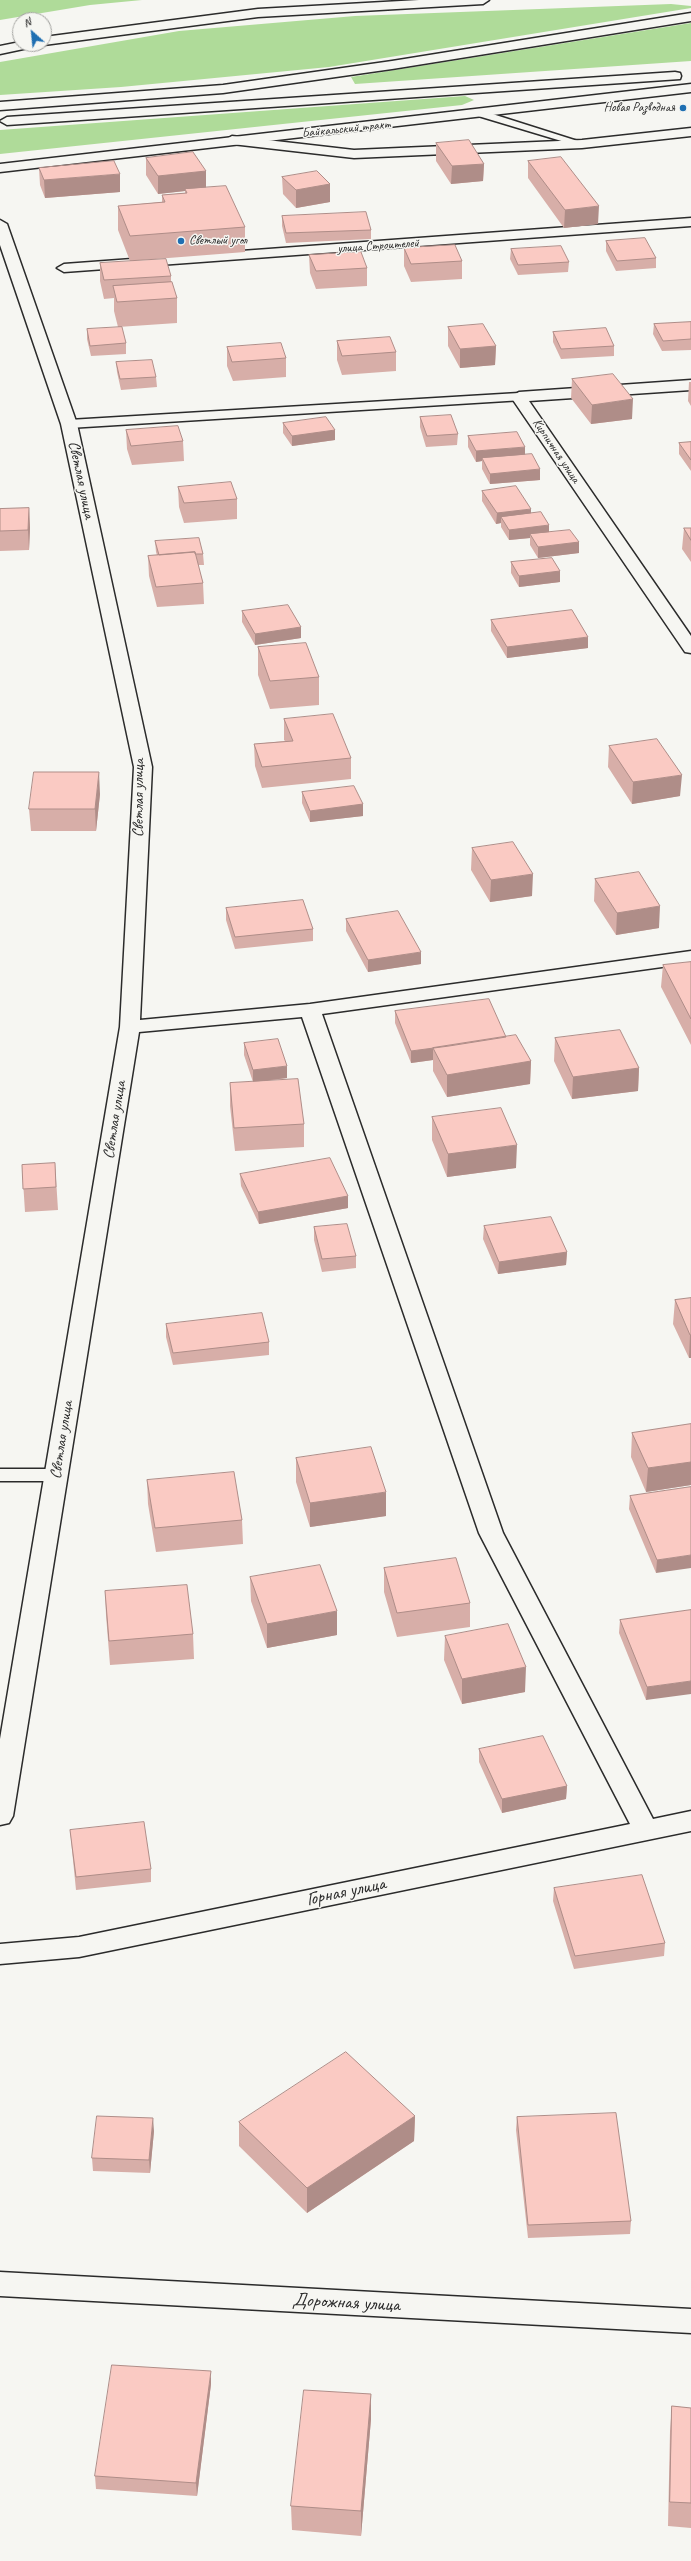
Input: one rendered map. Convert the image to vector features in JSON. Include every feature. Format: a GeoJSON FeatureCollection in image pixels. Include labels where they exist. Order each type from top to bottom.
{"type":"FeatureCollection","features":[{"type":"Feature","properties":{"kind":"street"},"geometry":{"type":"LineString","coordinates":[[52,40],[258,14],[483,0]]}},
{"type":"Feature","properties":{"kind":"street"},"geometry":{"type":"LineString","coordinates":[[0,106],[238,87],[691,17]]}},
{"type":"Feature","properties":{"kind":"street"},"geometry":{"type":"LineString","coordinates":[[0,50],[12,47]]}},
{"type":"Feature","properties":{"kind":"street"},"geometry":{"type":"LineString","coordinates":[[0,121],[691,75]]}},
{"type":"Feature","properties":{"kind":"street","name":"Байкальский тракт"},"geometry":{"type":"LineString","coordinates":[[0,168],[691,88]]}},
{"type":"Feature","properties":{"kind":"street"},"geometry":{"type":"LineString","coordinates":[[232,140],[354,154],[582,144],[691,132]]}},
{"type":"Feature","properties":{"kind":"street","name":"улица Строителей"},"geometry":{"type":"LineString","coordinates":[[64,268],[691,222]]}},
{"type":"Feature","properties":{"kind":"street","name":"Светлая улица"},"geometry":{"type":"LineString","coordinates":[[0,224],[6,254],[69,424],[143,767],[130,1026],[0,1816]]}},
{"type":"Feature","properties":{"kind":"street","name":"Кирпичная улица"},"geometry":{"type":"LineString","coordinates":[[519,397],[691,385]]}},
{"type":"Feature","properties":{"kind":"street","name":"Кирпичная улица"},"geometry":{"type":"LineString","coordinates":[[519,397],[691,648]]}},
{"type":"Feature","properties":{"kind":"street"},"geometry":{"type":"LineString","coordinates":[[130,1026],[310,1010],[691,957]]}},
{"type":"Feature","properties":{"kind":"street"},"geometry":{"type":"LineString","coordinates":[[310,1010],[491,1533],[646,1830]]}},
{"type":"Feature","properties":{"kind":"street","name":"Горная улица"},"geometry":{"type":"LineString","coordinates":[[0,1954],[79,1947],[691,1821]]}},
{"type":"Feature","properties":{"kind":"street","name":"Дорожная улица"},"geometry":{"type":"LineString","coordinates":[[0,2284],[691,2321]]}},
{"type":"Feature","properties":{"kind":"lane"},"geometry":{"type":"LineString","coordinates":[[479,113],[582,144]]}},
{"type":"Feature","properties":{"kind":"lane"},"geometry":{"type":"LineString","coordinates":[[69,424],[519,397]]}},
{"type":"Feature","properties":{"kind":"lane"},"geometry":{"type":"LineString","coordinates":[[0,1475],[56,1475]]}},
{"type":"Feature","properties":{"kind":"green space"},"geometry":{"type":"Polygon","coordinates":[[[0,0],[142,0],[90,5],[48,12],[12,12],[12,18],[0,20],[0,0]]]}},
{"type":"Feature","properties":{"kind":"green space"},"geometry":{"type":"Polygon","coordinates":[[[671,4],[691,6],[691,8],[329,67],[121,87],[0,95],[0,62],[179,31],[355,16],[671,4]]]}},
{"type":"Feature","properties":{"kind":"green space"},"geometry":{"type":"Polygon","coordinates":[[[691,23],[691,61],[355,84],[351,77],[691,23]]]}},
{"type":"Feature","properties":{"kind":"green space"},"geometry":{"type":"Polygon","coordinates":[[[465,96],[474,100],[462,105],[0,154],[0,130],[465,96]]]}},
{"type":"Feature","properties":{"kind":"building"},"geometry":{"type":"Polygon","coordinates":[[[469,140],[484,164],[452,166],[436,143],[469,140]]]}},
{"type":"Feature","properties":{"kind":"building"},"geometry":{"type":"Polygon","coordinates":[[[193,152],[206,171],[158,176],[146,158],[193,152]]]}},
{"type":"Feature","properties":{"kind":"building"},"geometry":{"type":"Polygon","coordinates":[[[561,157],[599,206],[565,210],[528,161],[561,157]]]}},
{"type":"Feature","properties":{"kind":"building"},"geometry":{"type":"Polygon","coordinates":[[[114,161],[120,174],[44,180],[39,168],[114,161]]]}},
{"type":"Feature","properties":{"kind":"building"},"geometry":{"type":"Polygon","coordinates":[[[317,171],[330,184],[296,190],[282,177],[317,171]]]}},
{"type":"Feature","properties":{"kind":"building"},"geometry":{"type":"Polygon","coordinates":[[[226,186],[245,227],[130,236],[118,206],[165,202],[162,195],[187,193],[185,189],[226,186]]]}},
{"type":"Feature","properties":{"kind":"building"},"geometry":{"type":"Polygon","coordinates":[[[366,212],[371,230],[286,233],[282,216],[366,212]]]}},
{"type":"Feature","properties":{"kind":"building"},"geometry":{"type":"Polygon","coordinates":[[[645,238],[656,258],[617,261],[606,241],[645,238]]]}},
{"type":"Feature","properties":{"kind":"building"},"geometry":{"type":"Polygon","coordinates":[[[455,245],[462,261],[411,264],[404,248],[455,245]]]}},
{"type":"Feature","properties":{"kind":"building"},"geometry":{"type":"Polygon","coordinates":[[[561,246],[569,262],[518,265],[511,249],[561,246]]]}},
{"type":"Feature","properties":{"kind":"building"},"geometry":{"type":"Polygon","coordinates":[[[361,252],[367,268],[316,271],[309,255],[361,252]]]}},
{"type":"Feature","properties":{"kind":"building"},"geometry":{"type":"Polygon","coordinates":[[[166,259],[171,276],[104,280],[100,263],[166,259]]]}},
{"type":"Feature","properties":{"kind":"building"},"geometry":{"type":"Polygon","coordinates":[[[172,282],[177,298],[117,302],[113,286],[172,282]]]}},
{"type":"Feature","properties":{"kind":"building"},"geometry":{"type":"Polygon","coordinates":[[[691,322],[691,339],[663,341],[654,324],[691,322]]]}},
{"type":"Feature","properties":{"kind":"building"},"geometry":{"type":"Polygon","coordinates":[[[483,324],[496,346],[460,349],[448,327],[483,324]]]}},
{"type":"Feature","properties":{"kind":"building"},"geometry":{"type":"Polygon","coordinates":[[[122,327],[126,343],[90,346],[87,329],[122,327]]]}},
{"type":"Feature","properties":{"kind":"building"},"geometry":{"type":"Polygon","coordinates":[[[606,328],[614,346],[561,349],[553,332],[606,328]]]}},
{"type":"Feature","properties":{"kind":"building"},"geometry":{"type":"Polygon","coordinates":[[[390,337],[396,352],[342,356],[337,341],[390,337]]]}},
{"type":"Feature","properties":{"kind":"building"},"geometry":{"type":"Polygon","coordinates":[[[281,343],[286,358],[232,362],[227,347],[281,343]]]}},
{"type":"Feature","properties":{"kind":"building"},"geometry":{"type":"Polygon","coordinates":[[[152,360],[156,377],[120,379],[116,362],[152,360]]]}},
{"type":"Feature","properties":{"kind":"building"},"geometry":{"type":"Polygon","coordinates":[[[613,374],[633,399],[592,405],[572,379],[613,374]]]}},
{"type":"Feature","properties":{"kind":"building"},"geometry":{"type":"Polygon","coordinates":[[[451,415],[458,434],[427,436],[420,417],[451,415]]]}},
{"type":"Feature","properties":{"kind":"building"},"geometry":{"type":"Polygon","coordinates":[[[326,417],[335,430],[292,436],[283,423],[326,417]]]}},
{"type":"Feature","properties":{"kind":"building"},"geometry":{"type":"Polygon","coordinates":[[[178,426],[183,441],[131,446],[126,430],[178,426]]]}},
{"type":"Feature","properties":{"kind":"building"},"geometry":{"type":"Polygon","coordinates":[[[517,432],[525,447],[476,451],[468,436],[517,432]]]}},
{"type":"Feature","properties":{"kind":"building"},"geometry":{"type":"Polygon","coordinates":[[[691,442],[691,460],[679,443],[691,442]]]}},
{"type":"Feature","properties":{"kind":"building"},"geometry":{"type":"Polygon","coordinates":[[[532,454],[540,469],[490,474],[482,458],[532,454]]]}},
{"type":"Feature","properties":{"kind":"building"},"geometry":{"type":"Polygon","coordinates":[[[231,482],[237,499],[184,503],[178,487],[231,482]]]}},
{"type":"Feature","properties":{"kind":"building"},"geometry":{"type":"Polygon","coordinates":[[[516,486],[531,509],[497,513],[482,491],[516,486]]]}},
{"type":"Feature","properties":{"kind":"building"},"geometry":{"type":"Polygon","coordinates":[[[29,508],[28,530],[0,531],[0,509],[29,508]]]}},
{"type":"Feature","properties":{"kind":"building"},"geometry":{"type":"Polygon","coordinates":[[[541,512],[549,525],[509,530],[501,517],[541,512]]]}},
{"type":"Feature","properties":{"kind":"building"},"geometry":{"type":"Polygon","coordinates":[[[684,528],[691,528],[691,540],[684,528]]]}},
{"type":"Feature","properties":{"kind":"building"},"geometry":{"type":"Polygon","coordinates":[[[570,530],[579,542],[538,547],[530,534],[570,530]]]}},
{"type":"Feature","properties":{"kind":"building"},"geometry":{"type":"Polygon","coordinates":[[[199,538],[203,554],[195,554],[195,552],[159,555],[155,541],[199,538]]]}},
{"type":"Feature","properties":{"kind":"building"},"geometry":{"type":"Polygon","coordinates":[[[195,552],[203,583],[156,587],[148,556],[195,552]]]}},
{"type":"Feature","properties":{"kind":"building"},"geometry":{"type":"Polygon","coordinates":[[[552,558],[560,571],[519,576],[511,562],[552,558]]]}},
{"type":"Feature","properties":{"kind":"building"},"geometry":{"type":"Polygon","coordinates":[[[288,605],[301,627],[255,634],[242,611],[288,605]]]}},
{"type":"Feature","properties":{"kind":"building"},"geometry":{"type":"Polygon","coordinates":[[[572,610],[588,637],[507,647],[491,620],[572,610]]]}},
{"type":"Feature","properties":{"kind":"building"},"geometry":{"type":"Polygon","coordinates":[[[306,643],[319,677],[270,681],[258,647],[306,643]]]}},
{"type":"Feature","properties":{"kind":"building"},"geometry":{"type":"Polygon","coordinates":[[[333,714],[351,758],[262,767],[254,744],[293,741],[284,719],[333,714]]]}},
{"type":"Feature","properties":{"kind":"building"},"geometry":{"type":"Polygon","coordinates":[[[657,739],[682,775],[633,782],[609,746],[657,739]]]}},
{"type":"Feature","properties":{"kind":"building"},"geometry":{"type":"Polygon","coordinates":[[[34,772],[99,772],[95,809],[29,809],[34,772]]]}},
{"type":"Feature","properties":{"kind":"building"},"geometry":{"type":"Polygon","coordinates":[[[354,786],[363,804],[310,811],[302,792],[354,786]]]}},
{"type":"Feature","properties":{"kind":"building"},"geometry":{"type":"Polygon","coordinates":[[[513,842],[533,874],[491,880],[472,848],[513,842]]]}},
{"type":"Feature","properties":{"kind":"building"},"geometry":{"type":"Polygon","coordinates":[[[639,872],[660,906],[617,913],[595,879],[639,872]]]}},
{"type":"Feature","properties":{"kind":"building"},"geometry":{"type":"Polygon","coordinates":[[[303,900],[313,929],[235,937],[226,908],[303,900]]]}},
{"type":"Feature","properties":{"kind":"building"},"geometry":{"type":"Polygon","coordinates":[[[398,911],[421,952],[368,960],[346,919],[398,911]]]}},
{"type":"Feature","properties":{"kind":"building"},"geometry":{"type":"Polygon","coordinates":[[[691,962],[691,1019],[663,965],[691,962]]]}},
{"type":"Feature","properties":{"kind":"building"},"geometry":{"type":"Polygon","coordinates":[[[489,999],[506,1037],[411,1051],[395,1011],[489,999]]]}},
{"type":"Feature","properties":{"kind":"building"},"geometry":{"type":"Polygon","coordinates":[[[620,1030],[639,1068],[573,1077],[555,1038],[620,1030]]]}},
{"type":"Feature","properties":{"kind":"building"},"geometry":{"type":"Polygon","coordinates":[[[516,1035],[531,1061],[447,1075],[433,1048],[516,1035]]]}},
{"type":"Feature","properties":{"kind":"building"},"geometry":{"type":"Polygon","coordinates":[[[278,1039],[287,1066],[253,1070],[244,1043],[278,1039]]]}},
{"type":"Feature","properties":{"kind":"building"},"geometry":{"type":"Polygon","coordinates":[[[298,1079],[304,1124],[234,1128],[230,1083],[298,1079]]]}},
{"type":"Feature","properties":{"kind":"building"},"geometry":{"type":"Polygon","coordinates":[[[501,1108],[517,1145],[448,1154],[432,1117],[501,1108]]]}},
{"type":"Feature","properties":{"kind":"building"},"geometry":{"type":"Polygon","coordinates":[[[330,1158],[348,1196],[258,1212],[240,1174],[330,1158]]]}},
{"type":"Feature","properties":{"kind":"building"},"geometry":{"type":"Polygon","coordinates":[[[55,1163],[56,1187],[23,1189],[22,1165],[55,1163]]]}},
{"type":"Feature","properties":{"kind":"building"},"geometry":{"type":"Polygon","coordinates":[[[551,1217],[567,1252],[499,1262],[484,1226],[551,1217]]]}},
{"type":"Feature","properties":{"kind":"building"},"geometry":{"type":"Polygon","coordinates":[[[347,1224],[356,1256],[322,1259],[314,1227],[347,1224]]]}},
{"type":"Feature","properties":{"kind":"building"},"geometry":{"type":"Polygon","coordinates":[[[691,1298],[691,1335],[690,1335],[675,1300],[691,1298]]]}},
{"type":"Feature","properties":{"kind":"building"},"geometry":{"type":"Polygon","coordinates":[[[262,1313],[269,1342],[173,1353],[166,1324],[262,1313]]]}},
{"type":"Feature","properties":{"kind":"building"},"geometry":{"type":"Polygon","coordinates":[[[691,1424],[691,1462],[648,1468],[632,1433],[691,1424]]]}},
{"type":"Feature","properties":{"kind":"building"},"geometry":{"type":"Polygon","coordinates":[[[371,1447],[386,1492],[310,1503],[296,1458],[371,1447]]]}},
{"type":"Feature","properties":{"kind":"building"},"geometry":{"type":"Polygon","coordinates":[[[234,1472],[242,1520],[155,1528],[147,1480],[234,1472]]]}},
{"type":"Feature","properties":{"kind":"building"},"geometry":{"type":"Polygon","coordinates":[[[691,1487],[691,1555],[657,1560],[630,1496],[691,1487]]]}},
{"type":"Feature","properties":{"kind":"building"},"geometry":{"type":"Polygon","coordinates":[[[456,1558],[470,1603],[397,1613],[384,1568],[456,1558]]]}},
{"type":"Feature","properties":{"kind":"building"},"geometry":{"type":"Polygon","coordinates":[[[320,1565],[337,1611],[267,1624],[250,1577],[320,1565]]]}},
{"type":"Feature","properties":{"kind":"building"},"geometry":{"type":"Polygon","coordinates":[[[187,1585],[193,1634],[109,1641],[105,1591],[187,1585]]]}},
{"type":"Feature","properties":{"kind":"building"},"geometry":{"type":"Polygon","coordinates":[[[691,1610],[691,1681],[647,1687],[620,1620],[691,1610]]]}},
{"type":"Feature","properties":{"kind":"building"},"geometry":{"type":"Polygon","coordinates":[[[508,1624],[526,1667],[462,1679],[445,1636],[508,1624]]]}},
{"type":"Feature","properties":{"kind":"building"},"geometry":{"type":"Polygon","coordinates":[[[543,1736],[567,1786],[502,1799],[479,1749],[543,1736]]]}},
{"type":"Feature","properties":{"kind":"building"},"geometry":{"type":"Polygon","coordinates":[[[144,1822],[151,1869],[76,1877],[70,1830],[144,1822]]]}},
{"type":"Feature","properties":{"kind":"building"},"geometry":{"type":"Polygon","coordinates":[[[642,1875],[665,1943],[575,1956],[554,1888],[642,1875]]]}},
{"type":"Feature","properties":{"kind":"building"},"geometry":{"type":"Polygon","coordinates":[[[346,2052],[415,2116],[307,2188],[239,2122],[346,2052]]]}},
{"type":"Feature","properties":{"kind":"building"},"geometry":{"type":"Polygon","coordinates":[[[616,2113],[631,2221],[528,2225],[517,2117],[616,2113]]]}},
{"type":"Feature","properties":{"kind":"building"},"geometry":{"type":"Polygon","coordinates":[[[97,2116],[153,2118],[149,2160],[92,2158],[97,2116]]]}},
{"type":"Feature","properties":{"kind":"building"},"geometry":{"type":"Polygon","coordinates":[[[112,2365],[211,2371],[196,2483],[95,2476],[112,2365]]]}},
{"type":"Feature","properties":{"kind":"building"},"geometry":{"type":"Polygon","coordinates":[[[304,2390],[371,2394],[361,2511],[291,2506],[304,2390]]]}},
{"type":"Feature","properties":{"kind":"building"},"geometry":{"type":"Polygon","coordinates":[[[672,2406],[691,2408],[691,2503],[670,2502],[672,2406]]]}},
{"type":"Feature","properties":{"kind":"place","name":"Новая Разводная"},"geometry":{"type":"Point","coordinates":[683,108]}},
{"type":"Feature","properties":{"kind":"place","name":"Светлый угол"},"geometry":{"type":"Point","coordinates":[181,241]}}]}
